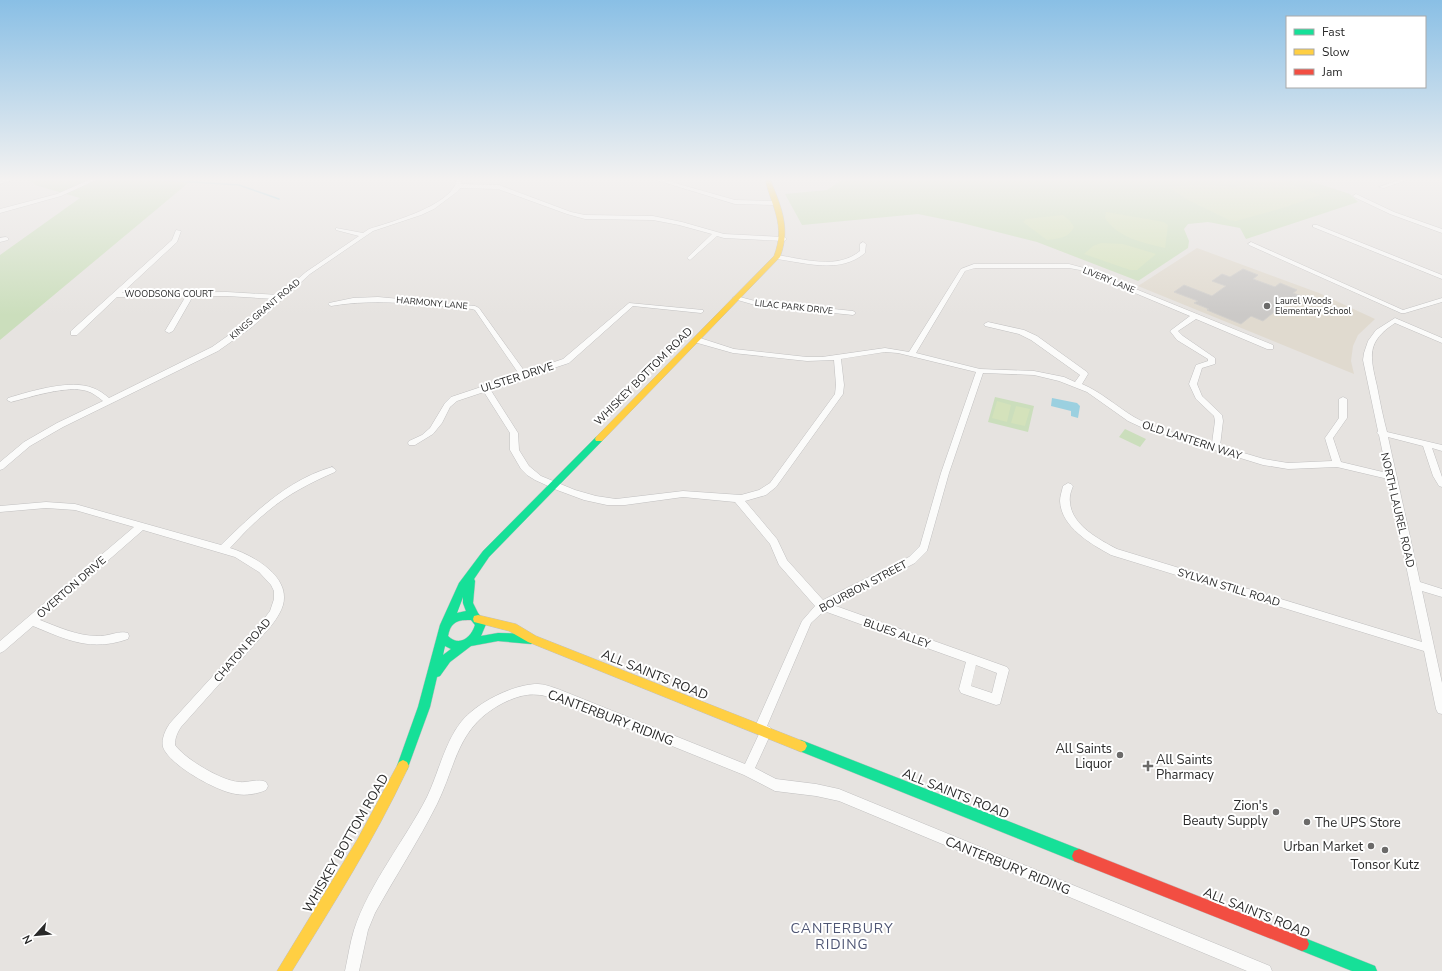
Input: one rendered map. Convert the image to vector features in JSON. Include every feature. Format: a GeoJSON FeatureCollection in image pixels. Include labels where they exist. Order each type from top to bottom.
{"type":"FeatureCollection","features":[{"type":"Feature","properties":{"kind":"street","name":"KINGS GRANT ROAD"},"geometry":{"type":"LineString","coordinates":[[0,467],[14,454],[32,441],[108,401],[215,349],[249,325],[308,273],[364,235],[387,224]]}},
{"type":"Feature","properties":{"kind":"street"},"geometry":{"type":"LineString","coordinates":[[684,224],[715,235],[784,239]]}},
{"type":"Feature","properties":{"kind":"street","name":"WHISKEY BOTTOM ROAD"},"geometry":{"type":"LineString","coordinates":[[448,621],[463,586],[486,554],[777,257],[783,246],[784,239],[782,224]]}},
{"type":"Feature","properties":{"kind":"street"},"geometry":{"type":"LineString","coordinates":[[1423,224],[1442,231]]}},
{"type":"Feature","properties":{"kind":"street"},"geometry":{"type":"LineString","coordinates":[[1315,226],[1442,276]]}},
{"type":"Feature","properties":{"kind":"street"},"geometry":{"type":"LineString","coordinates":[[338,229],[364,235]]}},
{"type":"Feature","properties":{"kind":"street"},"geometry":{"type":"LineString","coordinates":[[116,295],[175,241],[178,231]]}},
{"type":"Feature","properties":{"kind":"street"},"geometry":{"type":"LineString","coordinates":[[690,258],[715,235]]}},
{"type":"Feature","properties":{"kind":"street"},"geometry":{"type":"LineString","coordinates":[[777,257],[818,263],[839,263],[848,261],[860,255],[863,252],[863,244]]}},
{"type":"Feature","properties":{"kind":"street"},"geometry":{"type":"LineString","coordinates":[[1251,244],[1403,312],[1442,300]]}},
{"type":"Feature","properties":{"kind":"street","name":"LIVERY LANE"},"geometry":{"type":"LineString","coordinates":[[912,353],[963,270],[974,266],[1069,266],[1082,269],[1270,347]]}},
{"type":"Feature","properties":{"kind":"street"},"geometry":{"type":"LineString","coordinates":[[169,331],[192,294]]}},
{"type":"Feature","properties":{"kind":"street","name":"WOODSONG COURT"},"geometry":{"type":"LineString","coordinates":[[74,333],[116,295],[244,294],[280,297]]}},
{"type":"Feature","properties":{"kind":"street","name":"LILAC PARK DRIVE"},"geometry":{"type":"LineString","coordinates":[[736,298],[755,303],[853,313]]}},
{"type":"Feature","properties":{"kind":"street","name":"HARMONY LANE"},"geometry":{"type":"LineString","coordinates":[[331,304],[353,300],[378,299],[473,307],[477,309],[523,375]]}},
{"type":"Feature","properties":{"kind":"street","name":"ULSTER DRIVE"},"geometry":{"type":"LineString","coordinates":[[412,443],[426,436],[433,430],[448,403],[461,395],[566,361],[631,304],[635,303],[701,311]]}},
{"type":"Feature","properties":{"kind":"street"},"geometry":{"type":"LineString","coordinates":[[1195,316],[1174,331],[1180,338],[1211,358],[1212,362],[1199,367],[1193,384],[1199,397],[1218,415],[1219,422],[1216,448]]}},
{"type":"Feature","properties":{"kind":"street","name":"NORTH LAUREL ROAD"},"geometry":{"type":"LineString","coordinates":[[1442,341],[1395,320],[1377,333],[1368,350],[1367,360],[1381,433],[1442,709]]}},
{"type":"Feature","properties":{"kind":"street"},"geometry":{"type":"LineString","coordinates":[[988,324],[1021,332],[1034,338],[1084,374],[1078,384]]}},
{"type":"Feature","properties":{"kind":"street","name":"OLD LANTERN WAY"},"geometry":{"type":"LineString","coordinates":[[697,340],[733,351],[807,359],[837,358],[884,350],[912,353],[980,371],[1034,373],[1078,384],[1090,390],[1137,422],[1263,462],[1288,466],[1337,464],[1391,477]]}},
{"type":"Feature","properties":{"kind":"street"},"geometry":{"type":"LineString","coordinates":[[486,387],[514,433],[514,446],[520,460],[530,473],[553,484],[602,501],[633,501],[681,494],[739,500],[755,496],[768,490],[773,485],[839,394],[840,385],[837,358]]}},
{"type":"Feature","properties":{"kind":"street","name":"BOURBON STREET"},"geometry":{"type":"LineString","coordinates":[[763,730],[807,621],[813,614],[822,606],[912,560],[924,548],[944,473],[980,371]]}},
{"type":"Feature","properties":{"kind":"street"},"geometry":{"type":"LineString","coordinates":[[11,400],[36,393],[79,388],[89,389],[108,401]]}},
{"type":"Feature","properties":{"kind":"street"},"geometry":{"type":"LineString","coordinates":[[1337,464],[1329,438],[1344,418],[1345,413],[1343,399]]}},
{"type":"Feature","properties":{"kind":"street"},"geometry":{"type":"LineString","coordinates":[[1381,433],[1442,448]]}},
{"type":"Feature","properties":{"kind":"street"},"geometry":{"type":"LineString","coordinates":[[1427,445],[1437,476],[1442,484]]}},
{"type":"Feature","properties":{"kind":"street"},"geometry":{"type":"LineString","coordinates":[[223,549],[265,509],[282,496],[306,482],[332,470]]}},
{"type":"Feature","properties":{"kind":"street","name":"SYLVAN STILL ROAD"},"geometry":{"type":"LineString","coordinates":[[1068,486],[1065,502],[1072,519],[1091,539],[1114,552],[1428,648]]}},
{"type":"Feature","properties":{"kind":"street"},"geometry":{"type":"LineString","coordinates":[[739,500],[774,542],[784,562],[822,606]]}},
{"type":"Feature","properties":{"kind":"street","name":"CHATON ROAD"},"geometry":{"type":"LineString","coordinates":[[0,509],[31,505],[62,505],[75,507],[238,554],[252,562],[274,580],[278,588],[279,597],[277,608],[264,628],[177,723],[171,731],[169,746],[176,755],[217,781],[231,787],[241,789],[262,786]]}},
{"type":"Feature","properties":{"kind":"street","name":"OVERTON DRIVE"},"geometry":{"type":"LineString","coordinates":[[0,648],[142,526]]}},
{"type":"Feature","properties":{"kind":"street","name":"WHISKEY BOTTOM ROAD"},"geometry":{"type":"LineString","coordinates":[[472,574],[466,601],[467,606],[476,618]]}},
{"type":"Feature","properties":{"kind":"street"},"geometry":{"type":"LineString","coordinates":[[1415,585],[1442,593]]}},
{"type":"Feature","properties":{"kind":"street","name":"BLUES ALLEY"},"geometry":{"type":"LineString","coordinates":[[822,606],[972,659]]}},
{"type":"Feature","properties":{"kind":"street"},"geometry":{"type":"LineString","coordinates":[[461,615],[476,618],[481,624],[481,630],[478,635],[468,643],[457,646],[450,645],[444,641],[442,637],[442,630],[448,621],[461,615]]}},
{"type":"Feature","properties":{"kind":"street","name":"ALL SAINTS ROAD"},"geometry":{"type":"LineString","coordinates":[[476,618],[512,627],[532,639],[1370,971]]}},
{"type":"Feature","properties":{"kind":"street"},"geometry":{"type":"LineString","coordinates":[[31,622],[97,641],[110,640],[124,636]]}},
{"type":"Feature","properties":{"kind":"street","name":"WHISKEY BOTTOM ROAD"},"geometry":{"type":"LineString","coordinates":[[284,971],[352,863],[395,783],[417,728],[433,677],[442,637]]}},
{"type":"Feature","properties":{"kind":"street","name":"ALL SAINTS ROAD"},"geometry":{"type":"LineString","coordinates":[[468,643],[498,637],[532,639]]}},
{"type":"Feature","properties":{"kind":"street","name":"WHISKEY BOTTOM ROAD"},"geometry":{"type":"LineString","coordinates":[[433,677],[446,658],[468,643]]}},
{"type":"Feature","properties":{"kind":"street","name":"CANTERBURY RIDING"},"geometry":{"type":"LineString","coordinates":[[352,971],[361,930],[370,908],[432,800],[458,737],[465,726],[476,715],[502,697],[525,690],[539,689],[554,693],[748,771],[775,785],[816,790],[839,795],[1265,971]]}},
{"type":"Feature","properties":{"kind":"street"},"geometry":{"type":"LineString","coordinates":[[748,771],[763,730]]}},
{"type":"Feature","properties":{"kind":"shaded area","name":"Laurel Woods Elementary School"},"geometry":{"type":"Polygon","coordinates":[[[1197,248],[1319,293],[1375,319],[1358,335],[1353,346],[1351,361],[1354,374],[1138,286],[1197,248]]]}},
{"type":"Feature","properties":{"kind":"green space"},"geometry":{"type":"Polygon","coordinates":[[[43,224],[139,224],[0,340],[0,255],[43,224]]]}},
{"type":"Feature","properties":{"kind":"green space"},"geometry":{"type":"Polygon","coordinates":[[[967,224],[1188,224],[1184,229],[1189,241],[1188,248],[1138,281],[1037,242],[967,224]]]}},
{"type":"Feature","properties":{"kind":"green space"},"geometry":{"type":"Polygon","coordinates":[[[1026,224],[1072,224],[1074,227],[1066,236],[1047,240],[1026,224]]]}},
{"type":"Feature","properties":{"kind":"green space"},"geometry":{"type":"Polygon","coordinates":[[[1167,224],[1165,248],[1132,239],[1110,225],[1167,224]]]}},
{"type":"Feature","properties":{"kind":"green space"},"geometry":{"type":"Polygon","coordinates":[[[1220,224],[1290,224],[1246,239],[1240,228],[1220,224]]]}},
{"type":"Feature","properties":{"kind":"green space"},"geometry":{"type":"Polygon","coordinates":[[[1101,243],[1123,244],[1156,254],[1137,270],[1130,270],[1084,254],[1093,246],[1101,243]]]}},
{"type":"Feature","properties":{"kind":"green space"},"geometry":{"type":"Polygon","coordinates":[[[995,397],[1034,406],[1028,432],[988,422],[995,397]]]}},
{"type":"Feature","properties":{"kind":"green space"},"geometry":{"type":"Polygon","coordinates":[[[997,401],[1011,405],[1007,422],[992,418],[997,401]]]}},
{"type":"Feature","properties":{"kind":"green space"},"geometry":{"type":"Polygon","coordinates":[[[1016,406],[1030,409],[1025,426],[1011,423],[1016,406]]]}},
{"type":"Feature","properties":{"kind":"green space"},"geometry":{"type":"Polygon","coordinates":[[[1125,429],[1146,439],[1140,447],[1119,437],[1125,429]]]}},
{"type":"Feature","properties":{"kind":"water"},"geometry":{"type":"Polygon","coordinates":[[[1052,398],[1077,403],[1080,406],[1078,418],[1071,416],[1071,411],[1051,406],[1052,398]]]}},
{"type":"Feature","properties":{"kind":"building","name":"Laurel Woods Elementary School"},"geometry":{"type":"Polygon","coordinates":[[[1243,269],[1258,275],[1253,279],[1275,287],[1280,283],[1297,290],[1293,293],[1304,297],[1296,303],[1289,300],[1263,321],[1251,316],[1241,324],[1194,303],[1198,301],[1174,292],[1184,285],[1212,296],[1226,286],[1212,281],[1222,274],[1230,277],[1243,269]]]}},
{"type":"Feature","properties":{"kind":"traffic: fast"},"geometry":{"type":"LineString","coordinates":[[448,621],[463,586],[486,554],[599,439]]}},
{"type":"Feature","properties":{"kind":"traffic: fast"},"geometry":{"type":"LineString","coordinates":[[470,581],[468,603],[474,616]]}},
{"type":"Feature","properties":{"kind":"traffic: fast"},"geometry":{"type":"LineString","coordinates":[[403,766],[424,707],[445,625],[458,616],[466,615],[474,616],[481,624],[475,637],[465,644],[459,646],[453,645],[442,637]]}},
{"type":"Feature","properties":{"kind":"traffic: fast"},"geometry":{"type":"LineString","coordinates":[[472,642],[498,637],[531,639]]}},
{"type":"Feature","properties":{"kind":"traffic: fast"},"geometry":{"type":"LineString","coordinates":[[436,673],[446,659],[464,646]]}},
{"type":"Feature","properties":{"kind":"traffic: fast"},"geometry":{"type":"LineString","coordinates":[[801,746],[1079,856]]}},
{"type":"Feature","properties":{"kind":"traffic: fast"},"geometry":{"type":"LineString","coordinates":[[1302,944],[1370,971]]}},
{"type":"Feature","properties":{"kind":"traffic: slow"},"geometry":{"type":"LineString","coordinates":[[599,439],[777,257],[781,247],[782,224]]}},
{"type":"Feature","properties":{"kind":"traffic: slow"},"geometry":{"type":"LineString","coordinates":[[478,619],[512,627],[532,639],[801,746]]}},
{"type":"Feature","properties":{"kind":"traffic: slow"},"geometry":{"type":"LineString","coordinates":[[284,971],[362,845],[403,766]]}},
{"type":"Feature","properties":{"kind":"traffic: jam"},"geometry":{"type":"LineString","coordinates":[[1079,856],[1302,944]]}},
{"type":"Feature","properties":{"kind":"place","name":"Laurel Woods Elementary School"},"geometry":{"type":"Point","coordinates":[1267,306]}},
{"type":"Feature","properties":{"kind":"place","name":"All Saints Liquor"},"geometry":{"type":"Point","coordinates":[1120,755]}},
{"type":"Feature","properties":{"kind":"place","name":"All Saints Pharmacy"},"geometry":{"type":"Point","coordinates":[1148,766]}},
{"type":"Feature","properties":{"kind":"place","name":"Zion's Beauty Supply"},"geometry":{"type":"Point","coordinates":[1276,812]}},
{"type":"Feature","properties":{"kind":"place","name":"The UPS Store"},"geometry":{"type":"Point","coordinates":[1307,822]}},
{"type":"Feature","properties":{"kind":"place","name":"Urban Market"},"geometry":{"type":"Point","coordinates":[1371,846]}},
{"type":"Feature","properties":{"kind":"place","name":"Tonsor Kutz"},"geometry":{"type":"Point","coordinates":[1385,850]}},
{"type":"Feature","properties":{"kind":"district","name":"CANTERBURY RIDING"},"geometry":{"type":"Point","coordinates":[842,936]}}]}
